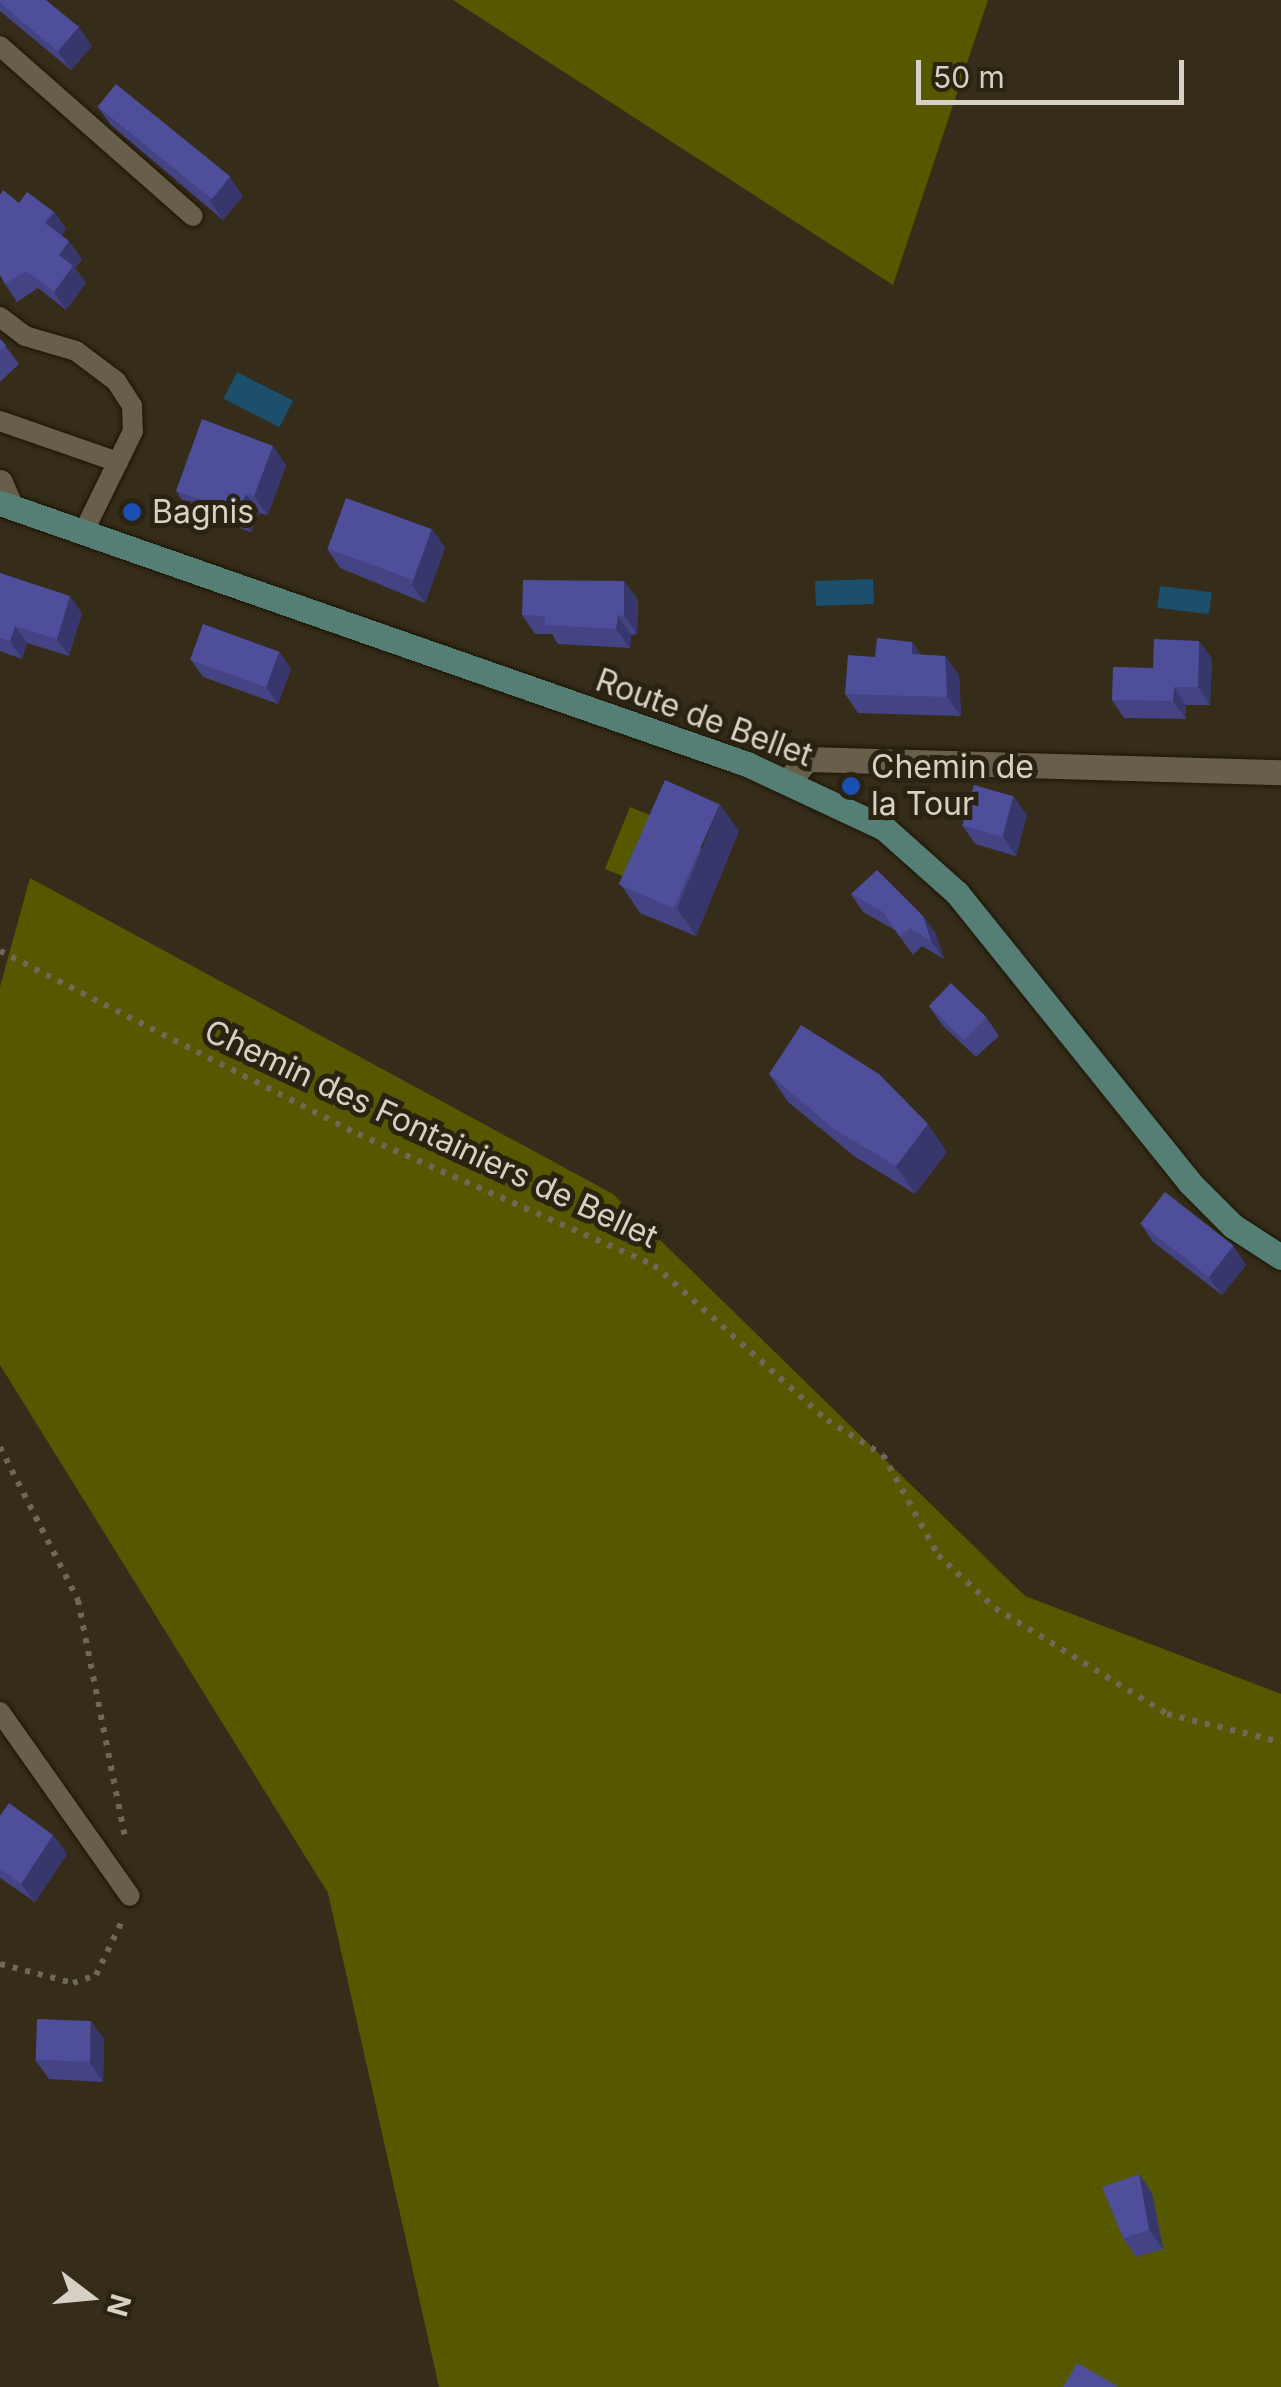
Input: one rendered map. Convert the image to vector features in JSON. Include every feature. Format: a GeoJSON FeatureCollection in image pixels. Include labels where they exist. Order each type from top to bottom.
{"type":"FeatureCollection","features":[{"type":"Feature","properties":{"kind":"main road","name":"Route de Bellet"},"geometry":{"type":"LineString","coordinates":[[3,497],[788,781],[884,828],[957,893],[1162,1153],[1234,1226],[1281,1257]]}},
{"type":"Feature","properties":{"kind":"street"},"geometry":{"type":"LineString","coordinates":[[788,781],[807,759],[1281,772]]}},
{"type":"Feature","properties":{"kind":"lane"},"geometry":{"type":"LineString","coordinates":[[0,46],[193,216]]}},
{"type":"Feature","properties":{"kind":"lane"},"geometry":{"type":"LineString","coordinates":[[0,317],[25,336],[76,351],[116,381],[132,406],[133,431],[85,529]]}},
{"type":"Feature","properties":{"kind":"lane"},"geometry":{"type":"LineString","coordinates":[[0,421],[118,462]]}},
{"type":"Feature","properties":{"kind":"lane"},"geometry":{"type":"LineString","coordinates":[[0,1712],[130,1896]]}},
{"type":"Feature","properties":{"kind":"path","name":"Chemin des Fontainiers de Bellet"},"geometry":{"type":"LineString","coordinates":[[0,952],[358,1134],[654,1265],[827,1420],[883,1455],[938,1555],[995,1608],[1167,1714],[1281,1742]]}},
{"type":"Feature","properties":{"kind":"path"},"geometry":{"type":"LineString","coordinates":[[0,1448],[78,1600],[126,1841]]}},
{"type":"Feature","properties":{"kind":"path"},"geometry":{"type":"LineString","coordinates":[[0,1964],[73,1983],[96,1974],[114,1948],[130,1896]]}},
{"type":"Feature","properties":{"kind":"shaded area"},"geometry":{"type":"Polygon","coordinates":[[[453,0],[988,0],[893,285],[453,0]]]}},
{"type":"Feature","properties":{"kind":"shaded area"},"geometry":{"type":"Polygon","coordinates":[[[630,807],[664,821],[639,883],[605,869],[630,807]]]}},
{"type":"Feature","properties":{"kind":"shaded area"},"geometry":{"type":"Polygon","coordinates":[[[30,878],[613,1194],[1025,1596],[1281,1694],[1281,2387],[439,2387],[328,1893],[0,1365],[0,987],[30,878]]]}},
{"type":"Feature","properties":{"kind":"water"},"geometry":{"type":"Polygon","coordinates":[[[237,372],[293,401],[280,427],[223,399],[237,372]]]}},
{"type":"Feature","properties":{"kind":"water"},"geometry":{"type":"Polygon","coordinates":[[[873,579],[874,604],[816,606],[815,581],[873,579]]]}},
{"type":"Feature","properties":{"kind":"water"},"geometry":{"type":"Polygon","coordinates":[[[1160,586],[1212,592],[1209,614],[1157,608],[1160,586]]]}},
{"type":"Feature","properties":{"kind":"building"},"geometry":{"type":"Polygon","coordinates":[[[0,0],[46,0],[79,27],[58,51],[0,0]]]}},
{"type":"Feature","properties":{"kind":"building"},"geometry":{"type":"Polygon","coordinates":[[[116,84],[230,177],[212,199],[98,107],[116,84]]]}},
{"type":"Feature","properties":{"kind":"building"},"geometry":{"type":"Polygon","coordinates":[[[3,190],[19,203],[27,192],[54,212],[45,223],[69,241],[59,255],[73,266],[54,292],[26,271],[5,284],[0,275],[3,190]]]}},
{"type":"Feature","properties":{"kind":"building"},"geometry":{"type":"Polygon","coordinates":[[[202,419],[273,446],[254,496],[246,494],[238,513],[176,491],[202,419]]]}},
{"type":"Feature","properties":{"kind":"building"},"geometry":{"type":"Polygon","coordinates":[[[346,498],[432,529],[413,580],[328,549],[346,498]]]}},
{"type":"Feature","properties":{"kind":"building"},"geometry":{"type":"Polygon","coordinates":[[[0,573],[70,596],[57,639],[15,626],[10,641],[0,638],[0,573]]]}},
{"type":"Feature","properties":{"kind":"building"},"geometry":{"type":"Polygon","coordinates":[[[523,580],[624,581],[624,615],[618,616],[616,629],[545,625],[545,616],[522,615],[523,580]]]}},
{"type":"Feature","properties":{"kind":"building"},"geometry":{"type":"Polygon","coordinates":[[[203,624],[279,652],[266,687],[190,660],[203,624]]]}},
{"type":"Feature","properties":{"kind":"building"},"geometry":{"type":"Polygon","coordinates":[[[877,638],[912,642],[912,654],[945,656],[947,697],[845,694],[848,655],[875,657],[877,638]]]}},
{"type":"Feature","properties":{"kind":"building"},"geometry":{"type":"Polygon","coordinates":[[[1154,639],[1199,641],[1198,687],[1174,687],[1173,701],[1112,700],[1113,667],[1153,668],[1154,639]]]}},
{"type":"Feature","properties":{"kind":"building"},"geometry":{"type":"Polygon","coordinates":[[[665,780],[720,804],[673,909],[619,884],[665,780]]]}},
{"type":"Feature","properties":{"kind":"building"},"geometry":{"type":"Polygon","coordinates":[[[974,785],[1013,796],[1002,837],[962,825],[974,785]]]}},
{"type":"Feature","properties":{"kind":"building"},"geometry":{"type":"Polygon","coordinates":[[[877,870],[923,916],[931,941],[910,928],[900,937],[883,912],[851,894],[877,870]]]}},
{"type":"Feature","properties":{"kind":"building"},"geometry":{"type":"Polygon","coordinates":[[[951,983],[986,1017],[964,1040],[929,1006],[951,983]]]}},
{"type":"Feature","properties":{"kind":"building"},"geometry":{"type":"Polygon","coordinates":[[[801,1025],[879,1074],[928,1124],[896,1166],[834,1129],[769,1074],[801,1025]]]}},
{"type":"Feature","properties":{"kind":"building"},"geometry":{"type":"Polygon","coordinates":[[[1165,1192],[1234,1246],[1209,1277],[1140,1224],[1165,1192]]]}},
{"type":"Feature","properties":{"kind":"building"},"geometry":{"type":"Polygon","coordinates":[[[9,1803],[53,1835],[21,1884],[0,1868],[0,1816],[9,1803]]]}},
{"type":"Feature","properties":{"kind":"building"},"geometry":{"type":"Polygon","coordinates":[[[37,2019],[91,2021],[90,2062],[36,2060],[37,2019]]]}},
{"type":"Feature","properties":{"kind":"building"},"geometry":{"type":"Polygon","coordinates":[[[1139,2174],[1149,2230],[1123,2238],[1102,2187],[1139,2174]]]}},
{"type":"Feature","properties":{"kind":"building"},"geometry":{"type":"Polygon","coordinates":[[[1077,2363],[1119,2387],[1063,2387],[1077,2363]]]}},
{"type":"Feature","properties":{"kind":"place","name":"Bagnis"},"geometry":{"type":"Point","coordinates":[132,512]}},
{"type":"Feature","properties":{"kind":"place","name":"Chemin de la Tour"},"geometry":{"type":"Point","coordinates":[851,786]}}]}
